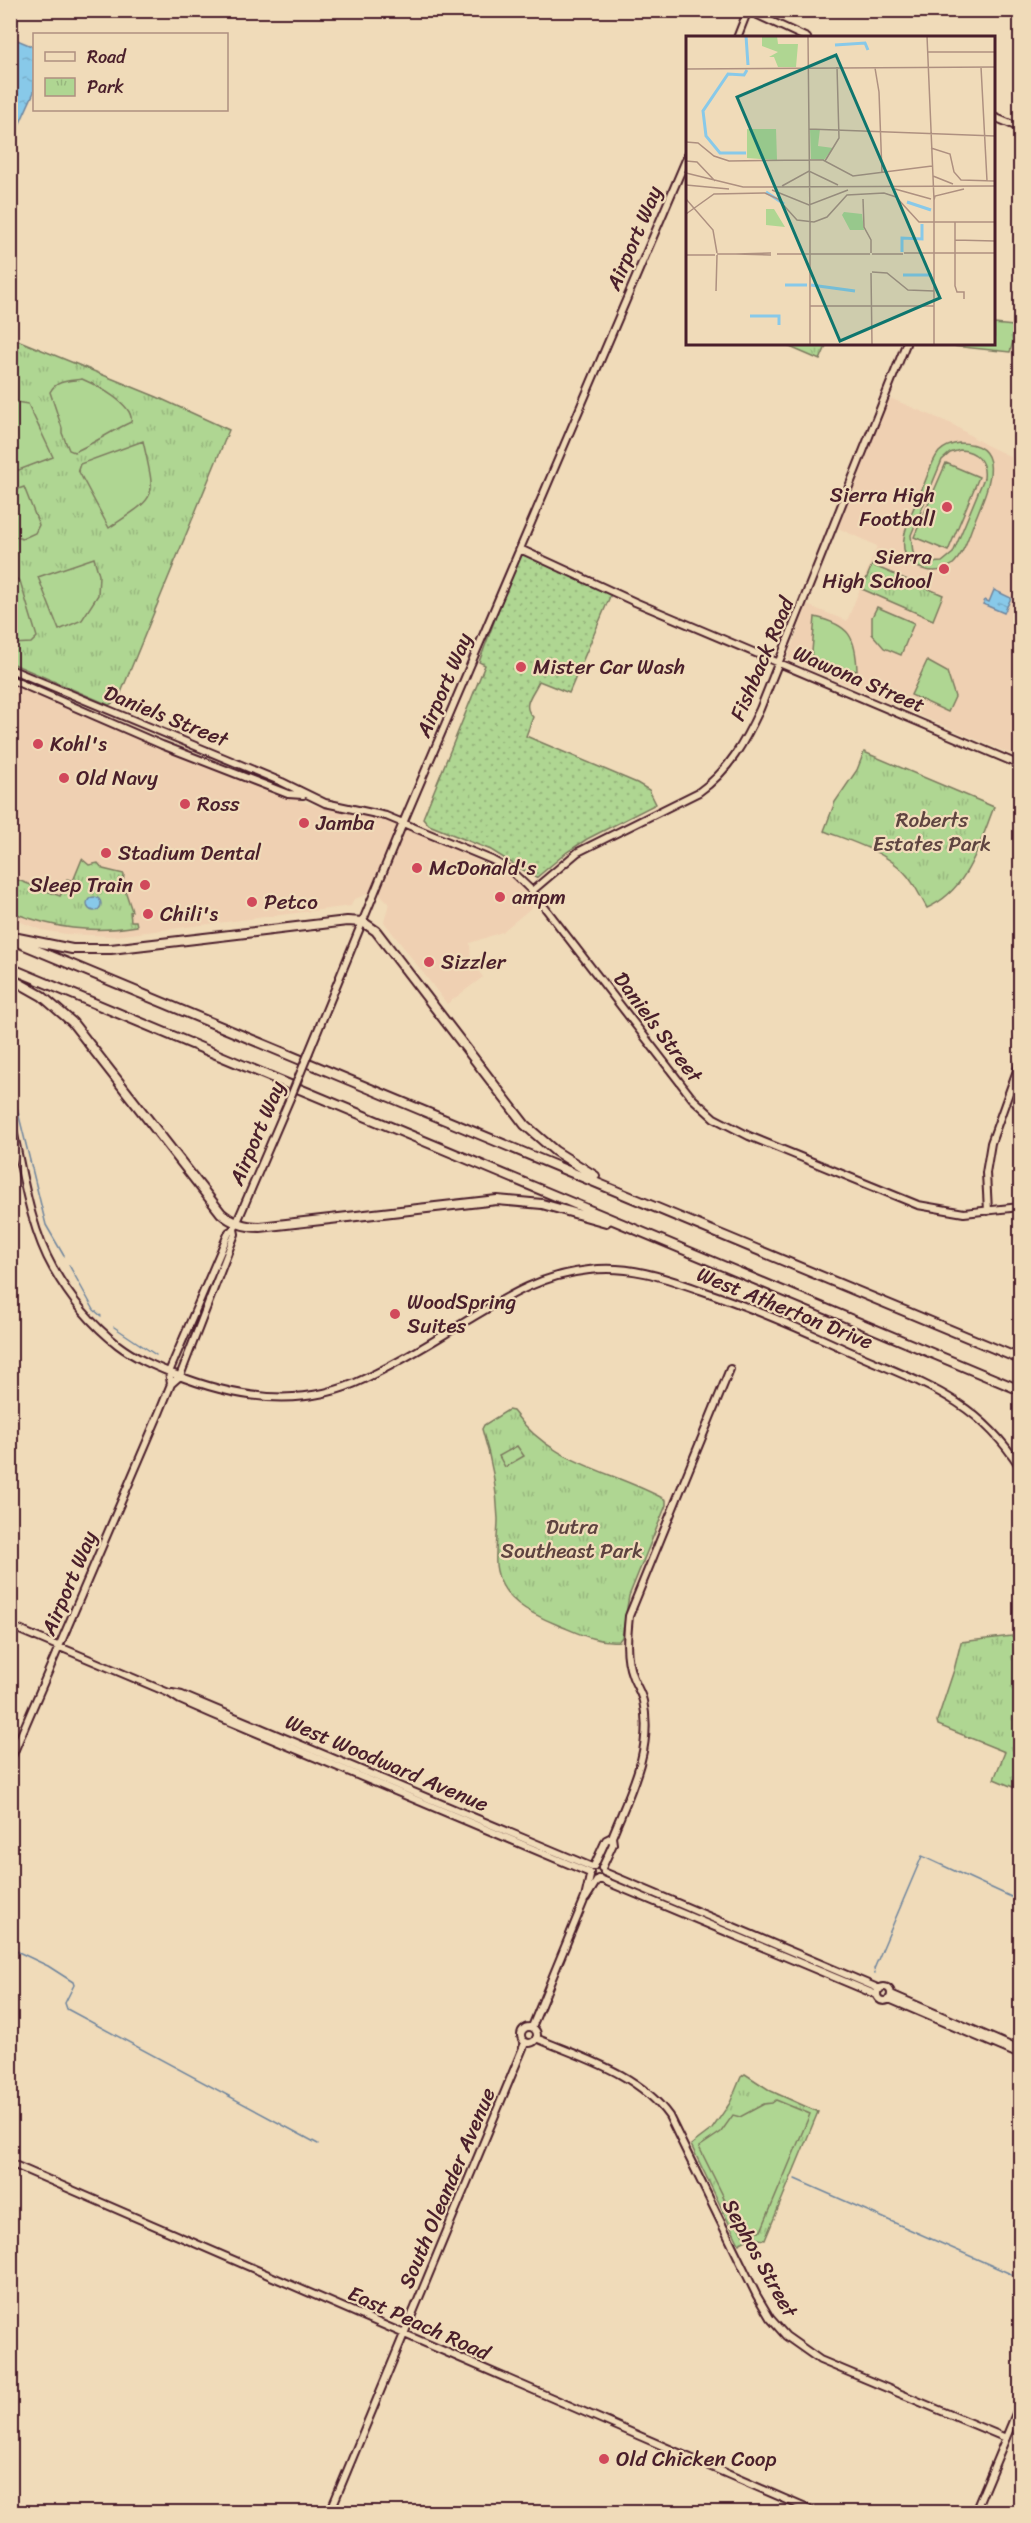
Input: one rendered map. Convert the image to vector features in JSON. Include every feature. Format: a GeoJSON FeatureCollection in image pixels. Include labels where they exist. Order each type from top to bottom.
{"type":"FeatureCollection","features":[{"type":"Feature","properties":{"kind":"highway"},"geometry":{"type":"LineString","coordinates":[[10,937],[72,949],[111,949],[347,921],[363,922],[376,931],[525,1125],[574,1164],[656,1206]]}},
{"type":"Feature","properties":{"kind":"highway"},"geometry":{"type":"LineString","coordinates":[[10,937],[1020,1358]]}},
{"type":"Feature","properties":{"kind":"highway"},"geometry":{"type":"LineString","coordinates":[[10,968],[1020,1390]]}},
{"type":"Feature","properties":{"kind":"highway"},"geometry":{"type":"LineString","coordinates":[[10,978],[42,996],[72,1022],[220,1213],[235,1226],[288,1225],[497,1200],[542,1204],[650,1236]]}},
{"type":"Feature","properties":{"kind":"street"},"geometry":{"type":"LineString","coordinates":[[738,36],[747,11],[803,36]]}},
{"type":"Feature","properties":{"kind":"street"},"geometry":{"type":"LineString","coordinates":[[995,117],[1020,128]]}},
{"type":"Feature","properties":{"kind":"street","name":"Airport Way"},"geometry":{"type":"LineString","coordinates":[[169,1372],[291,1096],[403,823],[686,157]]}},
{"type":"Feature","properties":{"kind":"street","name":"Fishback Road"},"geometry":{"type":"LineString","coordinates":[[532,891],[578,852],[686,800],[710,785],[732,761],[746,740],[906,345]]}},
{"type":"Feature","properties":{"kind":"street","name":"Wawona Street"},"geometry":{"type":"LineString","coordinates":[[520,549],[635,602],[1020,765]]}},
{"type":"Feature","properties":{"kind":"street","name":"Daniels Street"},"geometry":{"type":"LineString","coordinates":[[10,669],[282,782],[307,796],[325,803],[374,812],[506,867],[532,891],[692,1098],[714,1118],[749,1136],[918,1205],[950,1212],[1020,1208]]}},
{"type":"Feature","properties":{"kind":"street","name":"Daniels Street"},"geometry":{"type":"LineString","coordinates":[[10,679],[162,745],[288,794],[307,796]]}},
{"type":"Feature","properties":{"kind":"street"},"geometry":{"type":"LineString","coordinates":[[988,1211],[986,1173],[991,1143],[1020,1062]]}},
{"type":"Feature","properties":{"kind":"street","name":"West Atherton Drive"},"geometry":{"type":"LineString","coordinates":[[10,1117],[32,1210],[53,1268],[74,1301],[105,1335],[140,1360],[214,1389],[247,1395],[290,1397],[325,1392],[363,1380],[526,1287],[552,1277],[585,1270],[624,1269],[672,1279],[748,1306],[936,1389],[982,1420],[1004,1443],[1020,1467]]}},
{"type":"Feature","properties":{"kind":"street","name":"Airport Way"},"geometry":{"type":"LineString","coordinates":[[10,1761],[171,1384],[180,1377],[235,1234],[235,1226]]}},
{"type":"Feature","properties":{"kind":"street"},"geometry":{"type":"LineString","coordinates":[[585,1898],[590,1895],[603,1870],[613,1844],[612,1837],[644,1752],[642,1699],[630,1670],[627,1651],[629,1616],[730,1370]]}},
{"type":"Feature","properties":{"kind":"street"},"geometry":{"type":"LineString","coordinates":[[169,1372],[171,1384]]}},
{"type":"Feature","properties":{"kind":"street","name":"West Woodward Avenue"},"geometry":{"type":"LineString","coordinates":[[10,1626],[169,1693],[212,1714],[592,1871]]}},
{"type":"Feature","properties":{"kind":"street"},"geometry":{"type":"LineString","coordinates":[[532,2027],[585,1898],[592,1871],[606,1840],[612,1837]]}},
{"type":"Feature","properties":{"kind":"street"},"geometry":{"type":"LineString","coordinates":[[592,1871],[603,1870],[879,1992],[882,2001],[890,1997],[1020,2050]]}},
{"type":"Feature","properties":{"kind":"street"},"geometry":{"type":"LineString","coordinates":[[592,1871],[599,1879],[879,1992],[888,1989],[890,1997]]}},
{"type":"Feature","properties":{"kind":"street"},"geometry":{"type":"LineString","coordinates":[[890,1997],[1020,2055]]}},
{"type":"Feature","properties":{"kind":"street"},"geometry":{"type":"LineString","coordinates":[[532,2027],[536,2031],[536,2038],[531,2043],[525,2043],[520,2037],[521,2031],[532,2027]]}},
{"type":"Feature","properties":{"kind":"street","name":"Sephos Street"},"geometry":{"type":"LineString","coordinates":[[536,2038],[632,2080],[660,2104],[669,2116],[758,2296],[770,2318],[786,2336],[820,2360],[1006,2438]]}},
{"type":"Feature","properties":{"kind":"street","name":"South Oleander Avenue"},"geometry":{"type":"LineString","coordinates":[[330,2512],[525,2043]]}},
{"type":"Feature","properties":{"kind":"street","name":"East Peach Road"},"geometry":{"type":"LineString","coordinates":[[10,2163],[815,2512]]}},
{"type":"Feature","properties":{"kind":"street"},"geometry":{"type":"LineString","coordinates":[[975,2512],[1020,2404]]}},
{"type":"Feature","properties":{"kind":"shaded area","name":"Sierra High School"},"geometry":{"type":"Polygon","coordinates":[[[892,399],[952,424],[984,444],[1020,461],[1020,758],[791,661],[788,657],[807,605],[847,621],[877,546],[838,528],[887,402],[892,399]]]}},
{"type":"Feature","properties":{"kind":"shaded area"},"geometry":{"type":"Polygon","coordinates":[[[10,682],[282,794],[316,806],[372,816],[398,825],[374,891],[353,900],[351,906],[115,936],[67,934],[41,930],[11,918],[10,682]]]}},
{"type":"Feature","properties":{"kind":"shaded area"},"geometry":{"type":"Polygon","coordinates":[[[404,827],[499,870],[518,883],[537,903],[502,932],[470,943],[471,961],[483,977],[447,1004],[384,922],[389,903],[378,892],[404,827]]]}},
{"type":"Feature","properties":{"kind":"green space"},"geometry":{"type":"Polygon","coordinates":[[[995,324],[1014,326],[1017,329],[1010,352],[944,345],[995,345],[995,324]]]}},
{"type":"Feature","properties":{"kind":"green space"},"geometry":{"type":"Polygon","coordinates":[[[10,337],[157,397],[229,430],[118,700],[109,705],[11,663],[10,337]]]}},
{"type":"Feature","properties":{"kind":"green space"},"geometry":{"type":"Polygon","coordinates":[[[785,345],[827,345],[820,360],[785,345]]]}},
{"type":"Feature","properties":{"kind":"green space"},"geometry":{"type":"Polygon","coordinates":[[[82,379],[105,391],[121,403],[131,416],[131,422],[74,452],[69,450],[62,433],[50,392],[60,383],[82,379]]]}},
{"type":"Feature","properties":{"kind":"green space"},"geometry":{"type":"Polygon","coordinates":[[[16,402],[28,404],[53,457],[11,473],[11,406],[16,402]]]}},
{"type":"Feature","properties":{"kind":"green space"},"geometry":{"type":"Polygon","coordinates":[[[143,441],[150,475],[150,494],[137,508],[109,528],[78,470],[80,464],[143,441]]]}},
{"type":"Feature","properties":{"kind":"green space"},"geometry":{"type":"Polygon","coordinates":[[[959,443],[975,445],[985,451],[990,461],[988,484],[960,556],[952,565],[943,569],[926,570],[913,565],[906,556],[904,546],[908,523],[936,456],[944,448],[959,443]],[[966,451],[950,453],[942,460],[911,535],[913,553],[927,563],[942,562],[953,553],[984,478],[982,462],[976,455],[966,451]]]}},
{"type":"Feature","properties":{"kind":"green space","name":"Sierra High Football"},"geometry":{"type":"Polygon","coordinates":[[[946,463],[979,477],[948,551],[914,537],[946,463]]]}},
{"type":"Feature","properties":{"kind":"green space"},"geometry":{"type":"Polygon","coordinates":[[[24,487],[39,525],[35,533],[22,539],[14,536],[11,527],[10,492],[24,487]]]}},
{"type":"Feature","properties":{"kind":"green space"},"geometry":{"type":"Polygon","coordinates":[[[522,554],[611,594],[569,693],[539,681],[529,699],[528,708],[533,717],[526,736],[637,783],[649,790],[656,804],[587,839],[567,852],[536,878],[491,850],[429,825],[423,818],[485,665],[479,662],[522,554]]]}},
{"type":"Feature","properties":{"kind":"green space"},"geometry":{"type":"Polygon","coordinates":[[[94,558],[99,575],[98,595],[82,620],[59,630],[38,577],[94,558]]]}},
{"type":"Feature","properties":{"kind":"green space"},"geometry":{"type":"Polygon","coordinates":[[[872,565],[943,595],[933,620],[862,589],[872,565]]]}},
{"type":"Feature","properties":{"kind":"green space"},"geometry":{"type":"Polygon","coordinates":[[[15,578],[20,581],[37,637],[31,643],[11,644],[11,580],[15,578]]]}},
{"type":"Feature","properties":{"kind":"green space"},"geometry":{"type":"Polygon","coordinates":[[[877,607],[914,623],[901,655],[884,648],[872,634],[872,617],[877,607]]]}},
{"type":"Feature","properties":{"kind":"green space"},"geometry":{"type":"Polygon","coordinates":[[[815,617],[836,624],[848,634],[855,649],[857,671],[811,663],[815,617]]]}},
{"type":"Feature","properties":{"kind":"green space"},"geometry":{"type":"Polygon","coordinates":[[[927,661],[947,672],[955,697],[948,712],[911,695],[927,661]]]}},
{"type":"Feature","properties":{"kind":"green space","name":"Roberts Estates Park"},"geometry":{"type":"Polygon","coordinates":[[[864,752],[994,807],[977,851],[962,878],[953,890],[927,908],[911,880],[887,858],[866,847],[824,831],[835,802],[857,770],[864,752]]]}},
{"type":"Feature","properties":{"kind":"green space"},"geometry":{"type":"Polygon","coordinates":[[[82,859],[89,865],[98,863],[103,869],[124,874],[123,884],[132,911],[130,912],[131,921],[136,921],[137,926],[104,929],[72,928],[57,926],[11,912],[10,877],[60,896],[67,879],[73,881],[82,859]]]}},
{"type":"Feature","properties":{"kind":"green space","name":"Dutra Southeast Park"},"geometry":{"type":"Polygon","coordinates":[[[508,1410],[513,1411],[546,1444],[564,1455],[666,1500],[629,1596],[622,1637],[619,1641],[595,1639],[547,1620],[527,1610],[503,1587],[496,1565],[498,1519],[495,1485],[482,1429],[484,1425],[508,1410]]]}},
{"type":"Feature","properties":{"kind":"green space"},"geometry":{"type":"Polygon","coordinates":[[[517,1446],[524,1456],[505,1467],[499,1456],[517,1446]]]}},
{"type":"Feature","properties":{"kind":"green space"},"geometry":{"type":"Polygon","coordinates":[[[1020,1635],[1020,1790],[994,1779],[1005,1752],[938,1725],[937,1721],[961,1642],[1020,1635]]]}},
{"type":"Feature","properties":{"kind":"green space"},"geometry":{"type":"Polygon","coordinates":[[[745,2074],[771,2091],[818,2112],[765,2240],[750,2238],[739,2244],[691,2145],[712,2129],[730,2103],[741,2077],[745,2074]]]}},
{"type":"Feature","properties":{"kind":"green space"},"geometry":{"type":"Polygon","coordinates":[[[776,2100],[810,2114],[761,2231],[751,2231],[743,2236],[699,2147],[721,2132],[733,2115],[740,2117],[776,2100]]]}},
{"type":"Feature","properties":{"kind":"water"},"geometry":{"type":"Polygon","coordinates":[[[10,37],[33,47],[33,94],[11,143],[10,37]]]}},
{"type":"Feature","properties":{"kind":"water"},"geometry":{"type":"Polygon","coordinates":[[[994,590],[1011,598],[1004,613],[983,604],[985,600],[989,602],[994,590]]]}},
{"type":"Feature","properties":{"kind":"water"},"geometry":{"type":"Polygon","coordinates":[[[91,897],[97,897],[101,904],[97,911],[91,911],[87,907],[87,901],[91,897]]]}},
{"type":"Feature","properties":{"kind":"waterway"},"geometry":{"type":"LineString","coordinates":[[10,1080],[46,1225],[64,1256]]}},
{"type":"Feature","properties":{"kind":"waterway"},"geometry":{"type":"LineString","coordinates":[[69,1265],[94,1310],[101,1316]]}},
{"type":"Feature","properties":{"kind":"waterway"},"geometry":{"type":"LineString","coordinates":[[114,1327],[156,1355]]}},
{"type":"Feature","properties":{"kind":"waterway"},"geometry":{"type":"LineString","coordinates":[[875,1973],[874,1969],[922,1856],[1020,1901]]}},
{"type":"Feature","properties":{"kind":"waterway"},"geometry":{"type":"LineString","coordinates":[[10,1948],[48,1966],[73,1982],[74,1985],[65,2003],[67,2009],[318,2144]]}},
{"type":"Feature","properties":{"kind":"waterway"},"geometry":{"type":"LineString","coordinates":[[795,2179],[1020,2278]]}},
{"type":"Feature","properties":{"kind":"place","name":"Sierra High Football"},"geometry":{"type":"Point","coordinates":[947,507]}},
{"type":"Feature","properties":{"kind":"place","name":"Sierra High School"},"geometry":{"type":"Point","coordinates":[944,569]}},
{"type":"Feature","properties":{"kind":"place","name":"Mister Car Wash"},"geometry":{"type":"Point","coordinates":[521,667]}},
{"type":"Feature","properties":{"kind":"place","name":"Kohl's"},"geometry":{"type":"Point","coordinates":[38,744]}},
{"type":"Feature","properties":{"kind":"place","name":"Old Navy"},"geometry":{"type":"Point","coordinates":[64,778]}},
{"type":"Feature","properties":{"kind":"place","name":"Ross"},"geometry":{"type":"Point","coordinates":[185,804]}},
{"type":"Feature","properties":{"kind":"place","name":"Jamba"},"geometry":{"type":"Point","coordinates":[304,823]}},
{"type":"Feature","properties":{"kind":"place","name":"Stadium Dental"},"geometry":{"type":"Point","coordinates":[106,853]}},
{"type":"Feature","properties":{"kind":"place","name":"McDonald's"},"geometry":{"type":"Point","coordinates":[417,868]}},
{"type":"Feature","properties":{"kind":"place","name":"Sleep Train"},"geometry":{"type":"Point","coordinates":[145,885]}},
{"type":"Feature","properties":{"kind":"place","name":"ampm"},"geometry":{"type":"Point","coordinates":[500,897]}},
{"type":"Feature","properties":{"kind":"place","name":"Petco"},"geometry":{"type":"Point","coordinates":[252,902]}},
{"type":"Feature","properties":{"kind":"place","name":"Chili's"},"geometry":{"type":"Point","coordinates":[148,914]}},
{"type":"Feature","properties":{"kind":"place","name":"Sizzler"},"geometry":{"type":"Point","coordinates":[429,962]}},
{"type":"Feature","properties":{"kind":"place","name":"WoodSpring Suites"},"geometry":{"type":"Point","coordinates":[395,1314]}},
{"type":"Feature","properties":{"kind":"place","name":"Old Chicken Coop"},"geometry":{"type":"Point","coordinates":[604,2459]}}]}
